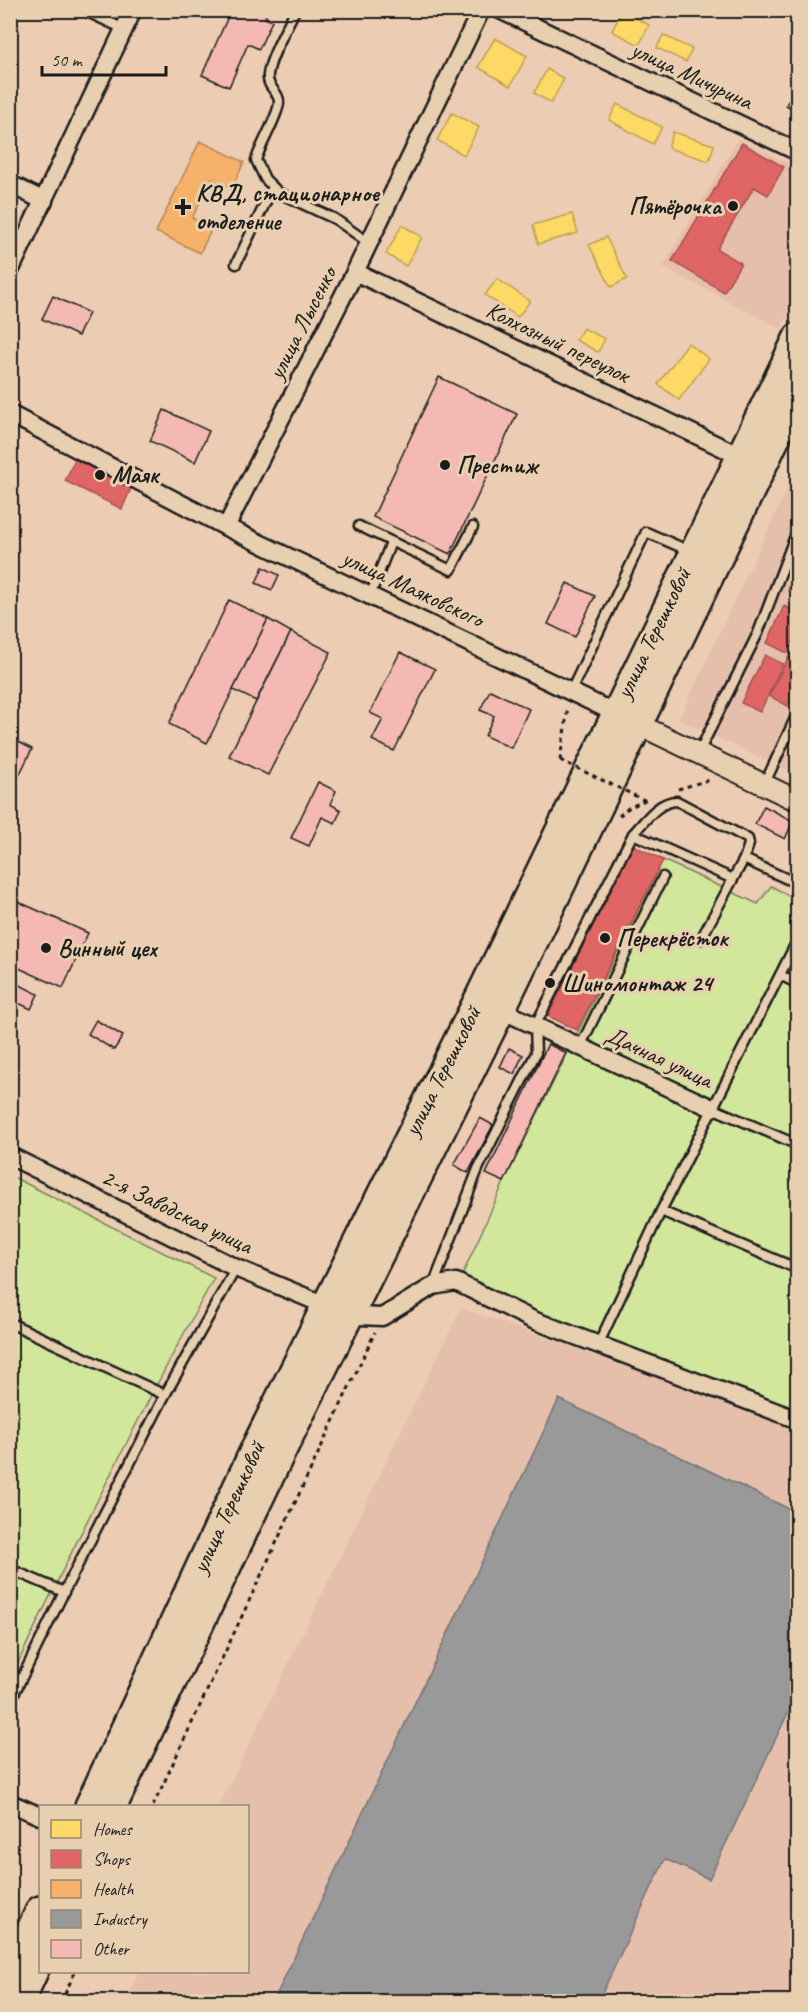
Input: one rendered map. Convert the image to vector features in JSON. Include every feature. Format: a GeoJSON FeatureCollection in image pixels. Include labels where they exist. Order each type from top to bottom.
{"type":"FeatureCollection","features":[{"type":"Feature","properties":{"kind":"highway","name":"улица Терешковой"},"geometry":{"type":"LineString","coordinates":[[89,1805],[258,1442],[338,1309],[501,1010],[627,719],[692,552],[798,337]]}},
{"type":"Feature","properties":{"kind":"highway","name":"улица Терешковой"},"geometry":{"type":"LineString","coordinates":[[113,1805],[280,1455],[338,1309],[478,1000],[798,392]]}},
{"type":"Feature","properties":{"kind":"highway"},"geometry":{"type":"LineString","coordinates":[[10,1974],[39,1912]]}},
{"type":"Feature","properties":{"kind":"highway"},"geometry":{"type":"LineString","coordinates":[[20,2001],[39,1960]]}},
{"type":"Feature","properties":{"kind":"street"},"geometry":{"type":"LineString","coordinates":[[10,271],[133,10]]}},
{"type":"Feature","properties":{"kind":"street","name":"улица Лысенко"},"geometry":{"type":"LineString","coordinates":[[226,527],[355,272],[482,10]]}},
{"type":"Feature","properties":{"kind":"street","name":"улица Мичурина"},"geometry":{"type":"LineString","coordinates":[[500,10],[798,152]]}},
{"type":"Feature","properties":{"kind":"street"},"geometry":{"type":"LineString","coordinates":[[10,184],[44,201]]}},
{"type":"Feature","properties":{"kind":"street","name":"Колхозный переулок"},"geometry":{"type":"LineString","coordinates":[[355,272],[740,456]]}},
{"type":"Feature","properties":{"kind":"street","name":"улица Маяковского"},"geometry":{"type":"LineString","coordinates":[[10,414],[226,527],[798,801]]}},
{"type":"Feature","properties":{"kind":"street","name":"Дачная улица"},"geometry":{"type":"LineString","coordinates":[[501,1010],[712,1108]]}},
{"type":"Feature","properties":{"kind":"street","name":"2-я Заводская улица"},"geometry":{"type":"LineString","coordinates":[[10,1156],[236,1268],[338,1309],[360,1316],[382,1317]]}},
{"type":"Feature","properties":{"kind":"street"},"geometry":{"type":"LineString","coordinates":[[382,1317],[433,1286],[456,1282],[533,1320],[798,1420]]}},
{"type":"Feature","properties":{"kind":"street"},"geometry":{"type":"LineString","coordinates":[[10,1803],[39,1816]]}},
{"type":"Feature","properties":{"kind":"lane"},"geometry":{"type":"LineString","coordinates":[[83,10],[124,28]]}},
{"type":"Feature","properties":{"kind":"lane"},"geometry":{"type":"LineString","coordinates":[[296,10],[267,72],[268,84],[279,96],[279,105],[256,160],[265,179],[279,193],[335,219],[369,243]]}},
{"type":"Feature","properties":{"kind":"lane"},"geometry":{"type":"LineString","coordinates":[[236,264],[273,187]]}},
{"type":"Feature","properties":{"kind":"lane"},"geometry":{"type":"LineString","coordinates":[[359,526],[451,570],[472,527]]}},
{"type":"Feature","properties":{"kind":"lane"},"geometry":{"type":"LineString","coordinates":[[698,754],[758,633],[798,528]]}},
{"type":"Feature","properties":{"kind":"lane"},"geometry":{"type":"LineString","coordinates":[[571,692],[646,532],[692,552]]}},
{"type":"Feature","properties":{"kind":"lane"},"geometry":{"type":"LineString","coordinates":[[370,596],[391,542]]}},
{"type":"Feature","properties":{"kind":"lane"},"geometry":{"type":"LineString","coordinates":[[764,785],[798,712]]}},
{"type":"Feature","properties":{"kind":"lane"},"geometry":{"type":"LineString","coordinates":[[433,1286],[478,1169],[536,1053],[536,1026],[633,834],[656,809],[668,801],[677,801],[748,838],[749,844],[744,858],[700,939]]}},
{"type":"Feature","properties":{"kind":"lane"},"geometry":{"type":"LineString","coordinates":[[633,834],[733,879]]}},
{"type":"Feature","properties":{"kind":"lane"},"geometry":{"type":"LineString","coordinates":[[744,858],[798,884]]}},
{"type":"Feature","properties":{"kind":"lane"},"geometry":{"type":"LineString","coordinates":[[580,1047],[663,877]]}},
{"type":"Feature","properties":{"kind":"lane"},"geometry":{"type":"LineString","coordinates":[[598,1345],[661,1211],[798,939]]}},
{"type":"Feature","properties":{"kind":"lane"},"geometry":{"type":"LineString","coordinates":[[780,975],[798,984]]}},
{"type":"Feature","properties":{"kind":"lane","name":"Дачная улица"},"geometry":{"type":"LineString","coordinates":[[712,1108],[798,1145]]}},
{"type":"Feature","properties":{"kind":"lane"},"geometry":{"type":"LineString","coordinates":[[661,1211],[798,1269]]}},
{"type":"Feature","properties":{"kind":"lane"},"geometry":{"type":"LineString","coordinates":[[10,1702],[165,1395],[236,1268]]}},
{"type":"Feature","properties":{"kind":"lane"},"geometry":{"type":"LineString","coordinates":[[10,1323],[165,1395]]}},
{"type":"Feature","properties":{"kind":"lane"},"geometry":{"type":"LineString","coordinates":[[10,1569],[64,1592]]}},
{"type":"Feature","properties":{"kind":"path"},"geometry":{"type":"LineString","coordinates":[[571,692],[560,760],[644,800]]}},
{"type":"Feature","properties":{"kind":"path"},"geometry":{"type":"LineString","coordinates":[[153,1805],[382,1317]]}},
{"type":"Feature","properties":{"kind":"path"},"geometry":{"type":"LineString","coordinates":[[61,2001],[74,1973]]}},
{"type":"Feature","properties":{"kind":"shaded area"},"geometry":{"type":"Polygon","coordinates":[[[738,139],[797,167],[797,298],[781,329],[663,267],[738,139]]]}},
{"type":"Feature","properties":{"kind":"shaded area"},"geometry":{"type":"Polygon","coordinates":[[[797,468],[797,775],[679,719],[797,468]]]}},
{"type":"Feature","properties":{"kind":"shaded area"},"geometry":{"type":"Polygon","coordinates":[[[461,1308],[797,1427],[797,2001],[125,2002],[139,1973],[249,1973],[249,1805],[219,1805],[461,1308]]]}},
{"type":"Feature","properties":{"kind":"green space"},"geometry":{"type":"Polygon","coordinates":[[[663,860],[758,904],[771,886],[797,900],[797,1414],[477,1289],[461,1278],[504,1182],[663,860]]]}},
{"type":"Feature","properties":{"kind":"green space"},"geometry":{"type":"Polygon","coordinates":[[[11,1176],[214,1278],[110,1476],[11,1677],[11,1176]]]}},
{"type":"Feature","properties":{"kind":"building: Homes"},"geometry":{"type":"Polygon","coordinates":[[[622,11],[649,25],[639,45],[612,31],[622,11]]]}},
{"type":"Feature","properties":{"kind":"building: Homes"},"geometry":{"type":"Polygon","coordinates":[[[663,35],[692,49],[686,62],[657,48],[663,35]]]}},
{"type":"Feature","properties":{"kind":"building: Homes"},"geometry":{"type":"Polygon","coordinates":[[[495,38],[527,56],[510,86],[478,67],[495,38]]]}},
{"type":"Feature","properties":{"kind":"building: Homes"},"geometry":{"type":"Polygon","coordinates":[[[547,69],[564,79],[551,103],[534,93],[547,69]]]}},
{"type":"Feature","properties":{"kind":"building: Homes"},"geometry":{"type":"Polygon","coordinates":[[[617,104],[662,127],[653,144],[609,120],[617,104]]]}},
{"type":"Feature","properties":{"kind":"building: Homes"},"geometry":{"type":"Polygon","coordinates":[[[452,113],[479,127],[464,155],[437,140],[452,113]]]}},
{"type":"Feature","properties":{"kind":"building: Homes"},"geometry":{"type":"Polygon","coordinates":[[[673,132],[714,145],[709,161],[668,148],[673,132]]]}},
{"type":"Feature","properties":{"kind":"building: Homes"},"geometry":{"type":"Polygon","coordinates":[[[572,214],[578,233],[538,244],[533,225],[572,214]]]}},
{"type":"Feature","properties":{"kind":"building: Homes"},"geometry":{"type":"Polygon","coordinates":[[[402,225],[422,237],[406,266],[386,254],[402,225]]]}},
{"type":"Feature","properties":{"kind":"building: Homes"},"geometry":{"type":"Polygon","coordinates":[[[606,237],[627,279],[611,287],[589,245],[606,237]]]}},
{"type":"Feature","properties":{"kind":"building: Homes"},"geometry":{"type":"Polygon","coordinates":[[[497,279],[530,301],[518,317],[485,295],[497,279]]]}},
{"type":"Feature","properties":{"kind":"building: Homes"},"geometry":{"type":"Polygon","coordinates":[[[583,328],[605,339],[598,352],[576,340],[583,328]]]}},
{"type":"Feature","properties":{"kind":"building: Homes"},"geometry":{"type":"Polygon","coordinates":[[[688,343],[709,359],[679,400],[658,384],[688,343]]]}},
{"type":"Feature","properties":{"kind":"building: Shops"},"geometry":{"type":"Polygon","coordinates":[[[742,143],[784,167],[768,195],[754,187],[717,249],[741,263],[724,292],[672,261],[742,143]]]}},
{"type":"Feature","properties":{"kind":"building: Shops"},"geometry":{"type":"Polygon","coordinates":[[[75,459],[132,486],[122,509],[65,481],[75,459]]]}},
{"type":"Feature","properties":{"kind":"building: Shops"},"geometry":{"type":"Polygon","coordinates":[[[798,570],[798,594],[788,590],[798,570]]]}},
{"type":"Feature","properties":{"kind":"building: Shops"},"geometry":{"type":"Polygon","coordinates":[[[784,606],[798,613],[798,632],[787,653],[767,643],[784,606]]]}},
{"type":"Feature","properties":{"kind":"building: Shops"},"geometry":{"type":"Polygon","coordinates":[[[791,652],[798,655],[798,687],[788,706],[769,696],[791,652]]]}},
{"type":"Feature","properties":{"kind":"building: Shops"},"geometry":{"type":"Polygon","coordinates":[[[765,655],[783,664],[760,712],[741,703],[765,655]]]}},
{"type":"Feature","properties":{"kind":"building: Shops","name":"Перекрёсток"},"geometry":{"type":"Polygon","coordinates":[[[633,845],[663,860],[577,1030],[548,1016],[633,845]]]}},
{"type":"Feature","properties":{"kind":"building: Health","name":"КВД, стационарное отделение"},"geometry":{"type":"Polygon","coordinates":[[[200,141],[244,162],[232,188],[212,179],[192,218],[212,228],[200,253],[156,232],[200,141]]]}},
{"type":"Feature","properties":{"kind":"building: Industry"},"geometry":{"type":"Polygon","coordinates":[[[559,1399],[798,1513],[798,1692],[709,1879],[665,1859],[598,2002],[273,2002],[559,1399]]]}},
{"type":"Feature","properties":{"kind":"building: Other"},"geometry":{"type":"Polygon","coordinates":[[[231,10],[268,10],[265,18],[272,21],[259,49],[248,44],[229,87],[202,75],[231,10]]]}},
{"type":"Feature","properties":{"kind":"building: Other"},"geometry":{"type":"Polygon","coordinates":[[[798,85],[798,112],[786,105],[798,85]]]}},
{"type":"Feature","properties":{"kind":"building: Other"},"geometry":{"type":"Polygon","coordinates":[[[53,296],[89,313],[78,336],[42,319],[53,296]]]}},
{"type":"Feature","properties":{"kind":"building: Other","name":"Престиж"},"geometry":{"type":"Polygon","coordinates":[[[439,377],[517,414],[450,554],[373,517],[439,377]]]}},
{"type":"Feature","properties":{"kind":"building: Other"},"geometry":{"type":"Polygon","coordinates":[[[164,410],[209,431],[195,462],[150,441],[164,410]]]}},
{"type":"Feature","properties":{"kind":"building: Other"},"geometry":{"type":"Polygon","coordinates":[[[263,567],[279,575],[272,590],[256,583],[263,567]]]}},
{"type":"Feature","properties":{"kind":"building: Other"},"geometry":{"type":"Polygon","coordinates":[[[567,583],[595,596],[575,637],[548,624],[567,583]]]}},
{"type":"Feature","properties":{"kind":"building: Other"},"geometry":{"type":"Polygon","coordinates":[[[229,600],[268,619],[207,743],[169,724],[229,600]]]}},
{"type":"Feature","properties":{"kind":"building: Other"},"geometry":{"type":"Polygon","coordinates":[[[268,619],[291,632],[256,701],[233,690],[268,619]]]}},
{"type":"Feature","properties":{"kind":"building: Other"},"geometry":{"type":"Polygon","coordinates":[[[291,632],[331,652],[268,775],[229,756],[291,632]]]}},
{"type":"Feature","properties":{"kind":"building: Other"},"geometry":{"type":"Polygon","coordinates":[[[400,652],[435,669],[394,751],[372,740],[383,719],[370,713],[400,652]]]}},
{"type":"Feature","properties":{"kind":"building: Other"},"geometry":{"type":"Polygon","coordinates":[[[490,690],[529,709],[511,748],[485,736],[494,716],[480,710],[490,690]]]}},
{"type":"Feature","properties":{"kind":"building: Other"},"geometry":{"type":"Polygon","coordinates":[[[13,739],[32,749],[10,794],[10,744],[13,739]]]}},
{"type":"Feature","properties":{"kind":"building: Other"},"geometry":{"type":"Polygon","coordinates":[[[318,782],[336,791],[330,804],[341,810],[335,823],[322,817],[309,846],[291,838],[318,782]]]}},
{"type":"Feature","properties":{"kind":"building: Other"},"geometry":{"type":"Polygon","coordinates":[[[764,806],[793,821],[785,839],[755,824],[764,806]]]}},
{"type":"Feature","properties":{"kind":"building: Other","name":"Винный цех"},"geometry":{"type":"Polygon","coordinates":[[[10,898],[88,933],[63,988],[10,964],[10,898]]]}},
{"type":"Feature","properties":{"kind":"building: Other"},"geometry":{"type":"Polygon","coordinates":[[[10,980],[38,994],[31,1009],[10,999],[10,980]]]}},
{"type":"Feature","properties":{"kind":"building: Other"},"geometry":{"type":"Polygon","coordinates":[[[96,1020],[123,1036],[114,1050],[88,1034],[96,1020]]]}},
{"type":"Feature","properties":{"kind":"building: Other"},"geometry":{"type":"Polygon","coordinates":[[[548,1044],[566,1053],[504,1182],[486,1174],[548,1044]]]}},
{"type":"Feature","properties":{"kind":"building: Other"},"geometry":{"type":"Polygon","coordinates":[[[509,1048],[523,1055],[514,1074],[500,1067],[509,1048]]]}},
{"type":"Feature","properties":{"kind":"building: Other"},"geometry":{"type":"Polygon","coordinates":[[[480,1118],[493,1125],[468,1173],[454,1165],[480,1118]]]}},
{"type":"Feature","properties":{"kind":"place","name":"Пятёрочка"},"geometry":{"type":"Point","coordinates":[733,206]}},
{"type":"Feature","properties":{"kind":"place","name":"КВД, стационарное отделение"},"geometry":{"type":"Point","coordinates":[183,207]}},
{"type":"Feature","properties":{"kind":"place","name":"Престиж"},"geometry":{"type":"Point","coordinates":[445,465]}},
{"type":"Feature","properties":{"kind":"place","name":"Маяк"},"geometry":{"type":"Point","coordinates":[100,475]}},
{"type":"Feature","properties":{"kind":"place","name":"Перекрёсток"},"geometry":{"type":"Point","coordinates":[605,938]}},
{"type":"Feature","properties":{"kind":"place","name":"Винный цех"},"geometry":{"type":"Point","coordinates":[46,948]}},
{"type":"Feature","properties":{"kind":"place","name":"Шиномонтаж 24"},"geometry":{"type":"Point","coordinates":[550,983]}}]}
